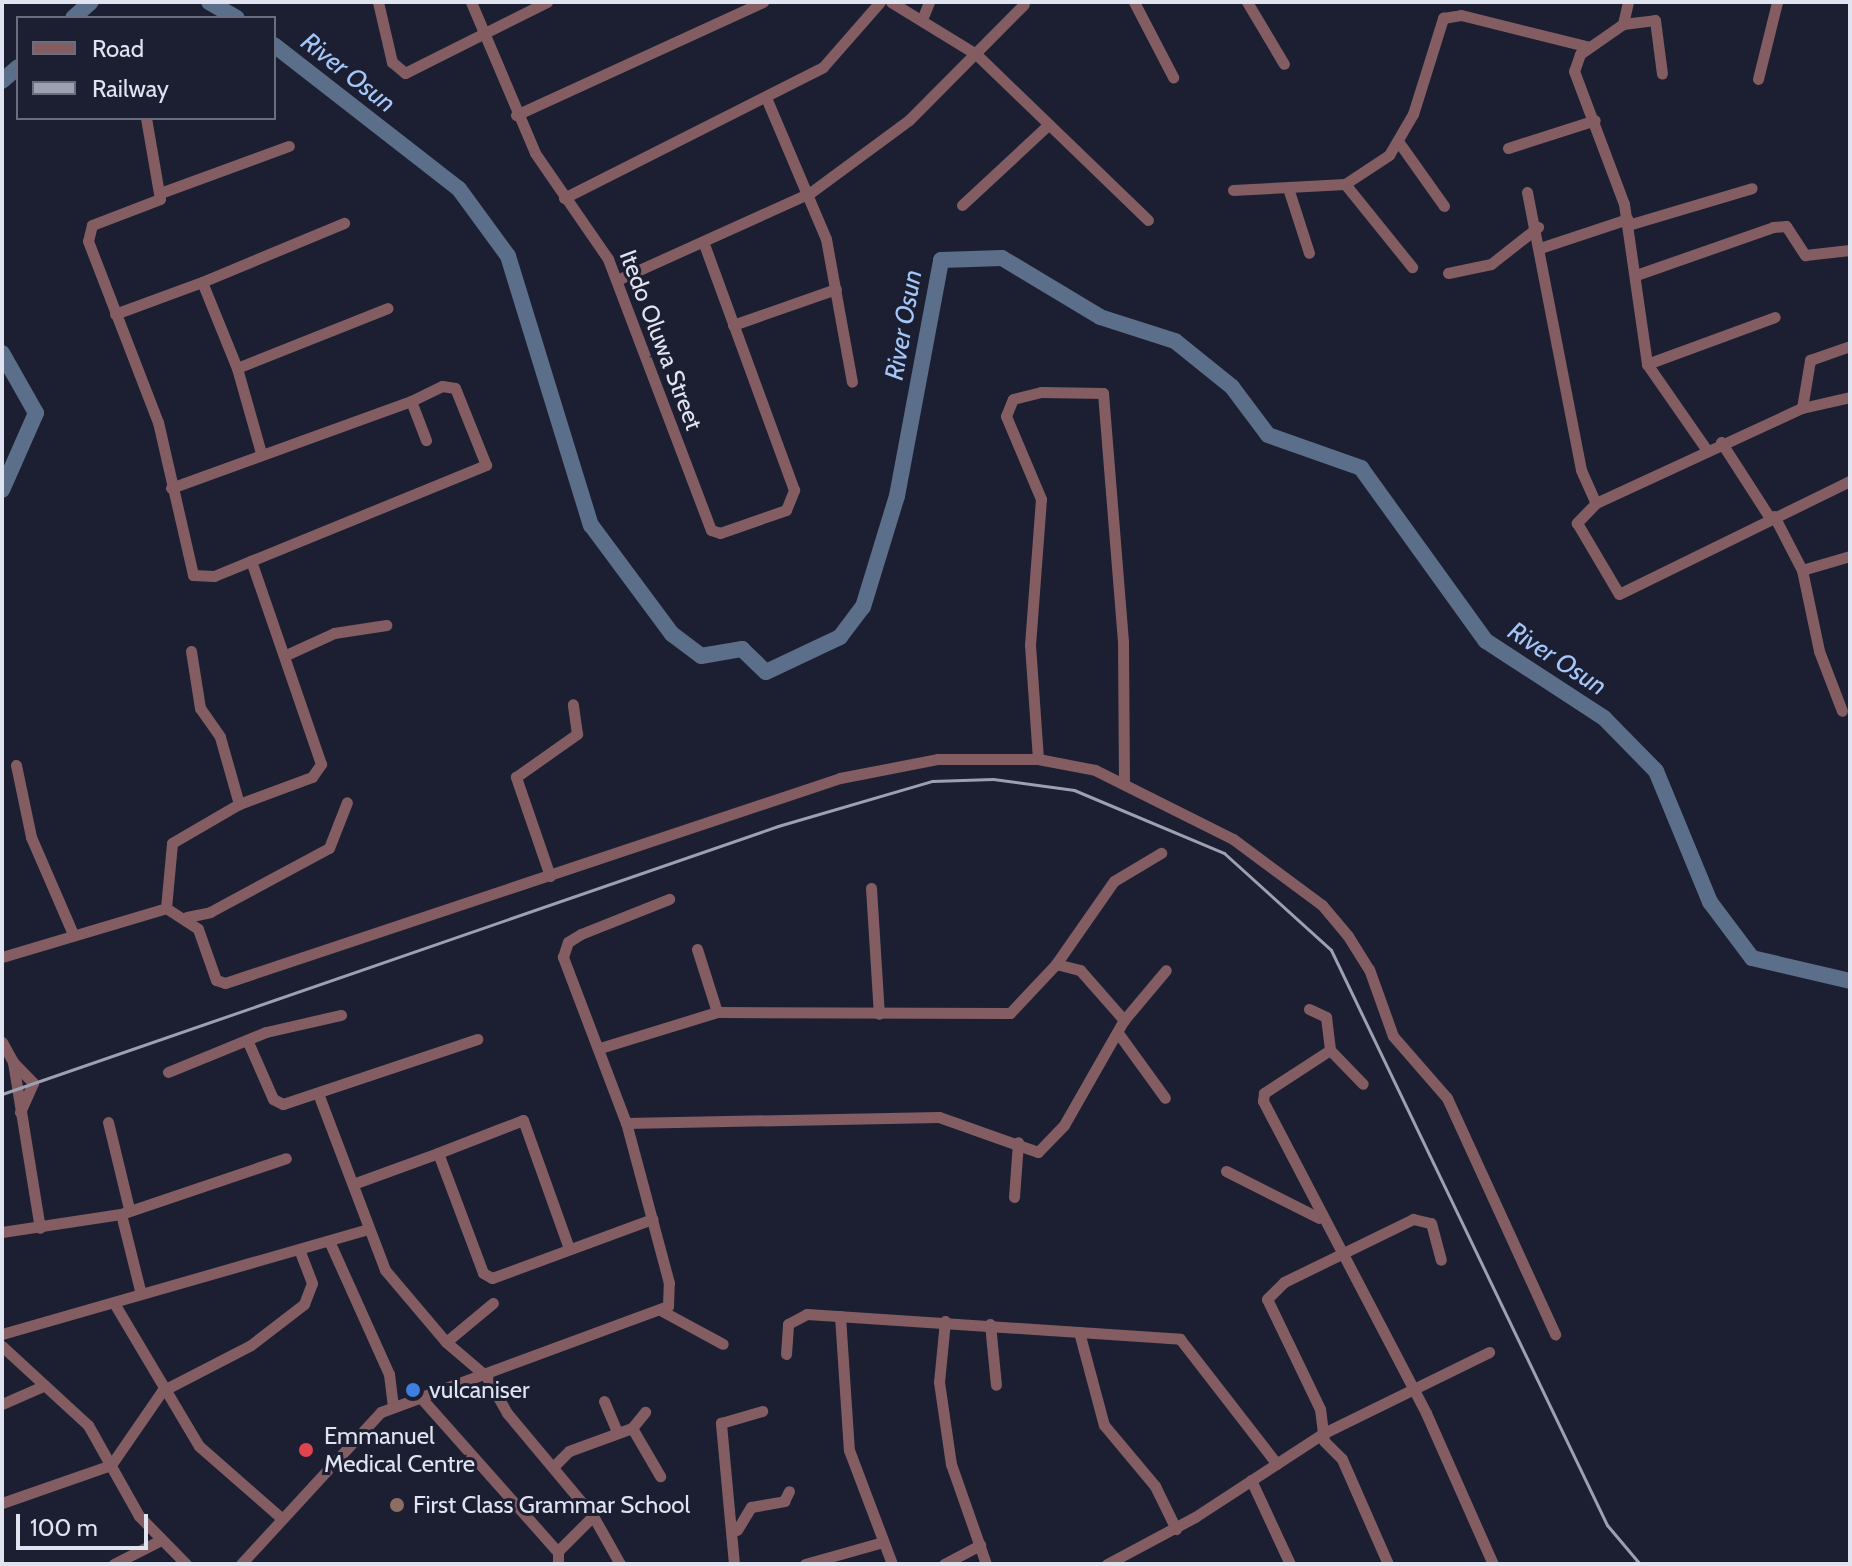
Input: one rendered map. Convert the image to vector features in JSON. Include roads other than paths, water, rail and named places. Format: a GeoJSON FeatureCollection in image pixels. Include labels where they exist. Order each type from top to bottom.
{"type":"FeatureCollection","features":[{"type":"Feature","properties":{"kind":"street"},"geometry":{"type":"LineString","coordinates":[[378,2],[392,62],[405,73],[547,2]]}},
{"type":"Feature","properties":{"kind":"street","name":"Itedo Oluwa Street"},"geometry":{"type":"LineString","coordinates":[[471,2],[516,115],[617,280],[711,530],[754,524],[794,500],[733,325]]}},
{"type":"Feature","properties":{"kind":"street"},"geometry":{"type":"LineString","coordinates":[[516,115],[763,2]]}},
{"type":"Feature","properties":{"kind":"street"},"geometry":{"type":"LineString","coordinates":[[564,198],[767,100],[846,49],[880,2]]}},
{"type":"Feature","properties":{"kind":"street"},"geometry":{"type":"LineString","coordinates":[[891,2],[923,17],[976,54],[1047,126],[1148,220]]}},
{"type":"Feature","properties":{"kind":"street"},"geometry":{"type":"LineString","coordinates":[[923,17],[929,2]]}},
{"type":"Feature","properties":{"kind":"street"},"geometry":{"type":"LineString","coordinates":[[1134,2],[1173,77]]}},
{"type":"Feature","properties":{"kind":"street"},"geometry":{"type":"LineString","coordinates":[[1247,2],[1284,64]]}},
{"type":"Feature","properties":{"kind":"street"},"geometry":{"type":"LineString","coordinates":[[1623,24],[1628,2]]}},
{"type":"Feature","properties":{"kind":"street"},"geometry":{"type":"LineString","coordinates":[[1758,79],[1777,2]]}},
{"type":"Feature","properties":{"kind":"street"},"geometry":{"type":"LineString","coordinates":[[617,280],[810,193],[899,129],[1024,4]]}},
{"type":"Feature","properties":{"kind":"street"},"geometry":{"type":"LineString","coordinates":[[1233,190],[1289,191],[1345,184],[1400,144],[1443,18],[1461,15],[1589,47]]}},
{"type":"Feature","properties":{"kind":"street"},"geometry":{"type":"LineString","coordinates":[[1662,74],[1655,20],[1623,24],[1589,47],[1574,66],[1595,120],[1627,222],[1639,274],[1647,364],[1706,449]]}},
{"type":"Feature","properties":{"kind":"street"},"geometry":{"type":"LineString","coordinates":[[767,100],[810,193],[836,289],[852,382]]}},
{"type":"Feature","properties":{"kind":"street"},"geometry":{"type":"LineString","coordinates":[[146,120],[163,192]]}},
{"type":"Feature","properties":{"kind":"street"},"geometry":{"type":"LineString","coordinates":[[1508,148],[1595,120]]}},
{"type":"Feature","properties":{"kind":"street"},"geometry":{"type":"LineString","coordinates":[[962,205],[1047,126]]}},
{"type":"Feature","properties":{"kind":"street"},"geometry":{"type":"LineString","coordinates":[[1400,144],[1444,206]]}},
{"type":"Feature","properties":{"kind":"street"},"geometry":{"type":"LineString","coordinates":[[171,488],[411,401],[442,386],[455,388],[486,465],[201,580],[193,575],[171,488],[158,422],[115,314],[90,230],[163,192],[289,146]]}},
{"type":"Feature","properties":{"kind":"street"},"geometry":{"type":"LineString","coordinates":[[1345,184],[1412,267]]}},
{"type":"Feature","properties":{"kind":"street"},"geometry":{"type":"LineString","coordinates":[[1543,247],[1752,188]]}},
{"type":"Feature","properties":{"kind":"street"},"geometry":{"type":"LineString","coordinates":[[1289,191],[1309,253]]}},
{"type":"Feature","properties":{"kind":"street"},"geometry":{"type":"LineString","coordinates":[[1527,192],[1543,247],[1562,381],[1596,503]]}},
{"type":"Feature","properties":{"kind":"street"},"geometry":{"type":"LineString","coordinates":[[115,314],[344,223]]}},
{"type":"Feature","properties":{"kind":"street"},"geometry":{"type":"LineString","coordinates":[[1639,274],[1773,227],[1786,226],[1805,255],[1850,250]]}},
{"type":"Feature","properties":{"kind":"street"},"geometry":{"type":"LineString","coordinates":[[1448,273],[1491,264],[1538,227]]}},
{"type":"Feature","properties":{"kind":"street"},"geometry":{"type":"LineString","coordinates":[[703,242],[733,325],[836,289]]}},
{"type":"Feature","properties":{"kind":"street"},"geometry":{"type":"LineString","coordinates":[[202,282],[237,368],[261,453]]}},
{"type":"Feature","properties":{"kind":"street"},"geometry":{"type":"LineString","coordinates":[[237,368],[388,308]]}},
{"type":"Feature","properties":{"kind":"street"},"geometry":{"type":"LineString","coordinates":[[1647,364],[1775,317]]}},
{"type":"Feature","properties":{"kind":"street"},"geometry":{"type":"LineString","coordinates":[[1802,408],[1810,360],[1850,346]]}},
{"type":"Feature","properties":{"kind":"street"},"geometry":{"type":"LineString","coordinates":[[1038,759],[1030,645],[1041,499],[1006,416],[1013,399],[1041,392],[1103,393],[1123,642],[1124,784]]}},
{"type":"Feature","properties":{"kind":"street"},"geometry":{"type":"LineString","coordinates":[[1850,397],[1802,408],[1721,442],[1596,503],[1577,523],[1619,594],[1850,481]]}},
{"type":"Feature","properties":{"kind":"street"},"geometry":{"type":"LineString","coordinates":[[411,401],[426,440]]}},
{"type":"Feature","properties":{"kind":"street"},"geometry":{"type":"LineString","coordinates":[[1721,442],[1772,517],[1802,570],[1819,651],[1842,711]]}},
{"type":"Feature","properties":{"kind":"street"},"geometry":{"type":"LineString","coordinates":[[1802,570],[1850,556]]}},
{"type":"Feature","properties":{"kind":"street"},"geometry":{"type":"LineString","coordinates":[[166,908],[172,843],[239,804],[312,777],[321,764],[286,655],[251,561]]}},
{"type":"Feature","properties":{"kind":"street"},"geometry":{"type":"LineString","coordinates":[[286,655],[334,633],[386,625]]}},
{"type":"Feature","properties":{"kind":"street"},"geometry":{"type":"LineString","coordinates":[[191,651],[200,708],[220,737],[239,804]]}},
{"type":"Feature","properties":{"kind":"street"},"geometry":{"type":"LineString","coordinates":[[550,876],[516,777],[577,734],[573,704]]}},
{"type":"Feature","properties":{"kind":"street"},"geometry":{"type":"LineString","coordinates":[[2,957],[166,908],[187,917],[206,945],[216,980],[225,983],[840,778],[938,759],[1038,759],[1124,784],[1255,854],[1322,905],[1348,936],[1369,969],[1393,1036],[1447,1098],[1555,1334]]}},
{"type":"Feature","properties":{"kind":"street"},"geometry":{"type":"LineString","coordinates":[[16,765],[31,837],[73,934]]}},
{"type":"Feature","properties":{"kind":"street"},"geometry":{"type":"LineString","coordinates":[[187,917],[210,912],[329,848],[347,802]]}},
{"type":"Feature","properties":{"kind":"street"},"geometry":{"type":"LineString","coordinates":[[600,1048],[717,1012],[824,1007],[879,1014],[1010,1013],[1056,964],[1114,881],[1161,853]]}},
{"type":"Feature","properties":{"kind":"street"},"geometry":{"type":"LineString","coordinates":[[871,888],[868,919],[879,1014]]}},
{"type":"Feature","properties":{"kind":"street"},"geometry":{"type":"LineString","coordinates":[[662,1311],[669,1283],[626,1123],[600,1048],[564,968],[568,942],[669,899]]}},
{"type":"Feature","properties":{"kind":"street"},"geometry":{"type":"LineString","coordinates":[[697,949],[717,1012]]}},
{"type":"Feature","properties":{"kind":"street"},"geometry":{"type":"LineString","coordinates":[[1056,964],[1080,970],[1124,1020]]}},
{"type":"Feature","properties":{"kind":"street"},"geometry":{"type":"LineString","coordinates":[[626,1123],[939,1117],[1018,1142],[1038,1152],[1049,1147],[1124,1020],[1166,970]]}},
{"type":"Feature","properties":{"kind":"street"},"geometry":{"type":"LineString","coordinates":[[1309,1009],[1326,1017],[1330,1050],[1363,1084]]}},
{"type":"Feature","properties":{"kind":"street"},"geometry":{"type":"LineString","coordinates":[[168,1072],[248,1042],[341,1015]]}},
{"type":"Feature","properties":{"kind":"street"},"geometry":{"type":"LineString","coordinates":[[1118,1033],[1165,1098]]}},
{"type":"Feature","properties":{"kind":"street"},"geometry":{"type":"LineString","coordinates":[[248,1042],[278,1103],[319,1096],[477,1039]]}},
{"type":"Feature","properties":{"kind":"street"},"geometry":{"type":"LineString","coordinates":[[2,1042],[20,1112],[40,1228]]}},
{"type":"Feature","properties":{"kind":"street"},"geometry":{"type":"LineString","coordinates":[[1330,1050],[1262,1096],[1319,1218],[1366,1295],[1493,1564]]}},
{"type":"Feature","properties":{"kind":"street"},"geometry":{"type":"LineString","coordinates":[[319,1096],[385,1270],[446,1342],[486,1376],[593,1516],[620,1564]]}},
{"type":"Feature","properties":{"kind":"street"},"geometry":{"type":"LineString","coordinates":[[353,1184],[523,1120],[568,1246]]}},
{"type":"Feature","properties":{"kind":"street"},"geometry":{"type":"LineString","coordinates":[[108,1122],[141,1294]]}},
{"type":"Feature","properties":{"kind":"street"},"geometry":{"type":"LineString","coordinates":[[1014,1197],[1018,1142]]}},
{"type":"Feature","properties":{"kind":"street"},"geometry":{"type":"LineString","coordinates":[[438,1153],[486,1277],[652,1219]]}},
{"type":"Feature","properties":{"kind":"street"},"geometry":{"type":"LineString","coordinates":[[2,1232],[125,1212],[286,1158]]}},
{"type":"Feature","properties":{"kind":"street"},"geometry":{"type":"LineString","coordinates":[[1226,1171],[1319,1218]]}},
{"type":"Feature","properties":{"kind":"street"},"geometry":{"type":"LineString","coordinates":[[1388,1564],[1324,1433],[1320,1409],[1267,1299],[1284,1282],[1424,1218],[1441,1260]]}},
{"type":"Feature","properties":{"kind":"street"},"geometry":{"type":"LineString","coordinates":[[2,1334],[300,1252],[368,1229]]}},
{"type":"Feature","properties":{"kind":"street"},"geometry":{"type":"LineString","coordinates":[[330,1243],[389,1374],[393,1407]]}},
{"type":"Feature","properties":{"kind":"street"},"geometry":{"type":"LineString","coordinates":[[2,1503],[111,1465],[162,1391],[251,1345],[304,1304],[312,1283],[300,1252]]}},
{"type":"Feature","properties":{"kind":"street"},"geometry":{"type":"LineString","coordinates":[[114,1303],[162,1391],[212,1461],[279,1516]]}},
{"type":"Feature","properties":{"kind":"street"},"geometry":{"type":"LineString","coordinates":[[446,1342],[493,1303]]}},
{"type":"Feature","properties":{"kind":"street"},"geometry":{"type":"LineString","coordinates":[[241,1564],[279,1516],[370,1421],[393,1407],[662,1311],[723,1344]]}},
{"type":"Feature","properties":{"kind":"street"},"geometry":{"type":"LineString","coordinates":[[786,1354],[793,1319],[840,1316],[1180,1339],[1277,1464]]}},
{"type":"Feature","properties":{"kind":"street"},"geometry":{"type":"LineString","coordinates":[[840,1316],[849,1450],[892,1564]]}},
{"type":"Feature","properties":{"kind":"street"},"geometry":{"type":"LineString","coordinates":[[945,1321],[939,1382],[951,1464],[986,1564]]}},
{"type":"Feature","properties":{"kind":"street"},"geometry":{"type":"LineString","coordinates":[[990,1324],[996,1385]]}},
{"type":"Feature","properties":{"kind":"street"},"geometry":{"type":"LineString","coordinates":[[1079,1332],[1082,1366],[1104,1425],[1155,1486],[1176,1529]]}},
{"type":"Feature","properties":{"kind":"street"},"geometry":{"type":"LineString","coordinates":[[2,1346],[41,1387],[76,1412],[159,1541],[186,1564]]}},
{"type":"Feature","properties":{"kind":"street"},"geometry":{"type":"LineString","coordinates":[[1114,1563],[1176,1529],[1324,1433],[1489,1352]]}},
{"type":"Feature","properties":{"kind":"street"},"geometry":{"type":"LineString","coordinates":[[2,1404],[41,1387]]}},
{"type":"Feature","properties":{"kind":"street"},"geometry":{"type":"LineString","coordinates":[[422,1399],[558,1558],[593,1516]]}},
{"type":"Feature","properties":{"kind":"street"},"geometry":{"type":"LineString","coordinates":[[604,1401],[617,1432]]}},
{"type":"Feature","properties":{"kind":"street"},"geometry":{"type":"LineString","coordinates":[[734,1564],[736,1530],[721,1423],[762,1411]]}},
{"type":"Feature","properties":{"kind":"street"},"geometry":{"type":"LineString","coordinates":[[554,1466],[569,1451],[632,1428],[645,1412]]}},
{"type":"Feature","properties":{"kind":"street"},"geometry":{"type":"LineString","coordinates":[[632,1428],[660,1476]]}},
{"type":"Feature","properties":{"kind":"street"},"geometry":{"type":"LineString","coordinates":[[1251,1480],[1290,1564]]}},
{"type":"Feature","properties":{"kind":"street"},"geometry":{"type":"LineString","coordinates":[[736,1530],[751,1507],[784,1501],[789,1491]]}},
{"type":"Feature","properties":{"kind":"street"},"geometry":{"type":"LineString","coordinates":[[114,1564],[159,1541]]}},
{"type":"Feature","properties":{"kind":"street"},"geometry":{"type":"LineString","coordinates":[[805,1564],[883,1542]]}},
{"type":"Feature","properties":{"kind":"street"},"geometry":{"type":"LineString","coordinates":[[944,1564],[980,1545]]}},
{"type":"Feature","properties":{"kind":"waterway","name":"River Osun"},"geometry":{"type":"LineString","coordinates":[[75,16],[91,2]]}},
{"type":"Feature","properties":{"kind":"waterway","name":"River Osun"},"geometry":{"type":"LineString","coordinates":[[209,2],[234,16]]}},
{"type":"Feature","properties":{"kind":"waterway","name":"River Osun"},"geometry":{"type":"LineString","coordinates":[[276,47],[459,189],[508,256],[591,525],[672,634],[701,656],[742,649],[766,672],[840,637],[863,607],[897,496],[941,260],[1002,258],[1100,317],[1175,341],[1232,387],[1268,435],[1361,468],[1486,641],[1604,718],[1656,771],[1710,902],[1752,958],[1850,981]]}},
{"type":"Feature","properties":{"kind":"waterway","name":"River Osun"},"geometry":{"type":"LineString","coordinates":[[2,81],[16,69]]}},
{"type":"Feature","properties":{"kind":"waterway","name":"River Osun"},"geometry":{"type":"LineString","coordinates":[[2,353],[36,413],[2,490]]}},
{"type":"Feature","properties":{"kind":"railway"},"geometry":{"type":"LineString","coordinates":[[2,1094],[778,826],[932,781],[993,779],[1074,790],[1224,853],[1331,950],[1607,1525],[1640,1564]]}},
{"type":"Feature","properties":{"kind":"place","name":"vulcaniser"},"geometry":{"type":"Point","coordinates":[413,1390]}},
{"type":"Feature","properties":{"kind":"place","name":"Emmanuel Medical Centre"},"geometry":{"type":"Point","coordinates":[306,1450]}},
{"type":"Feature","properties":{"kind":"place","name":"First Class Grammar School"},"geometry":{"type":"Point","coordinates":[397,1505]}}]}
